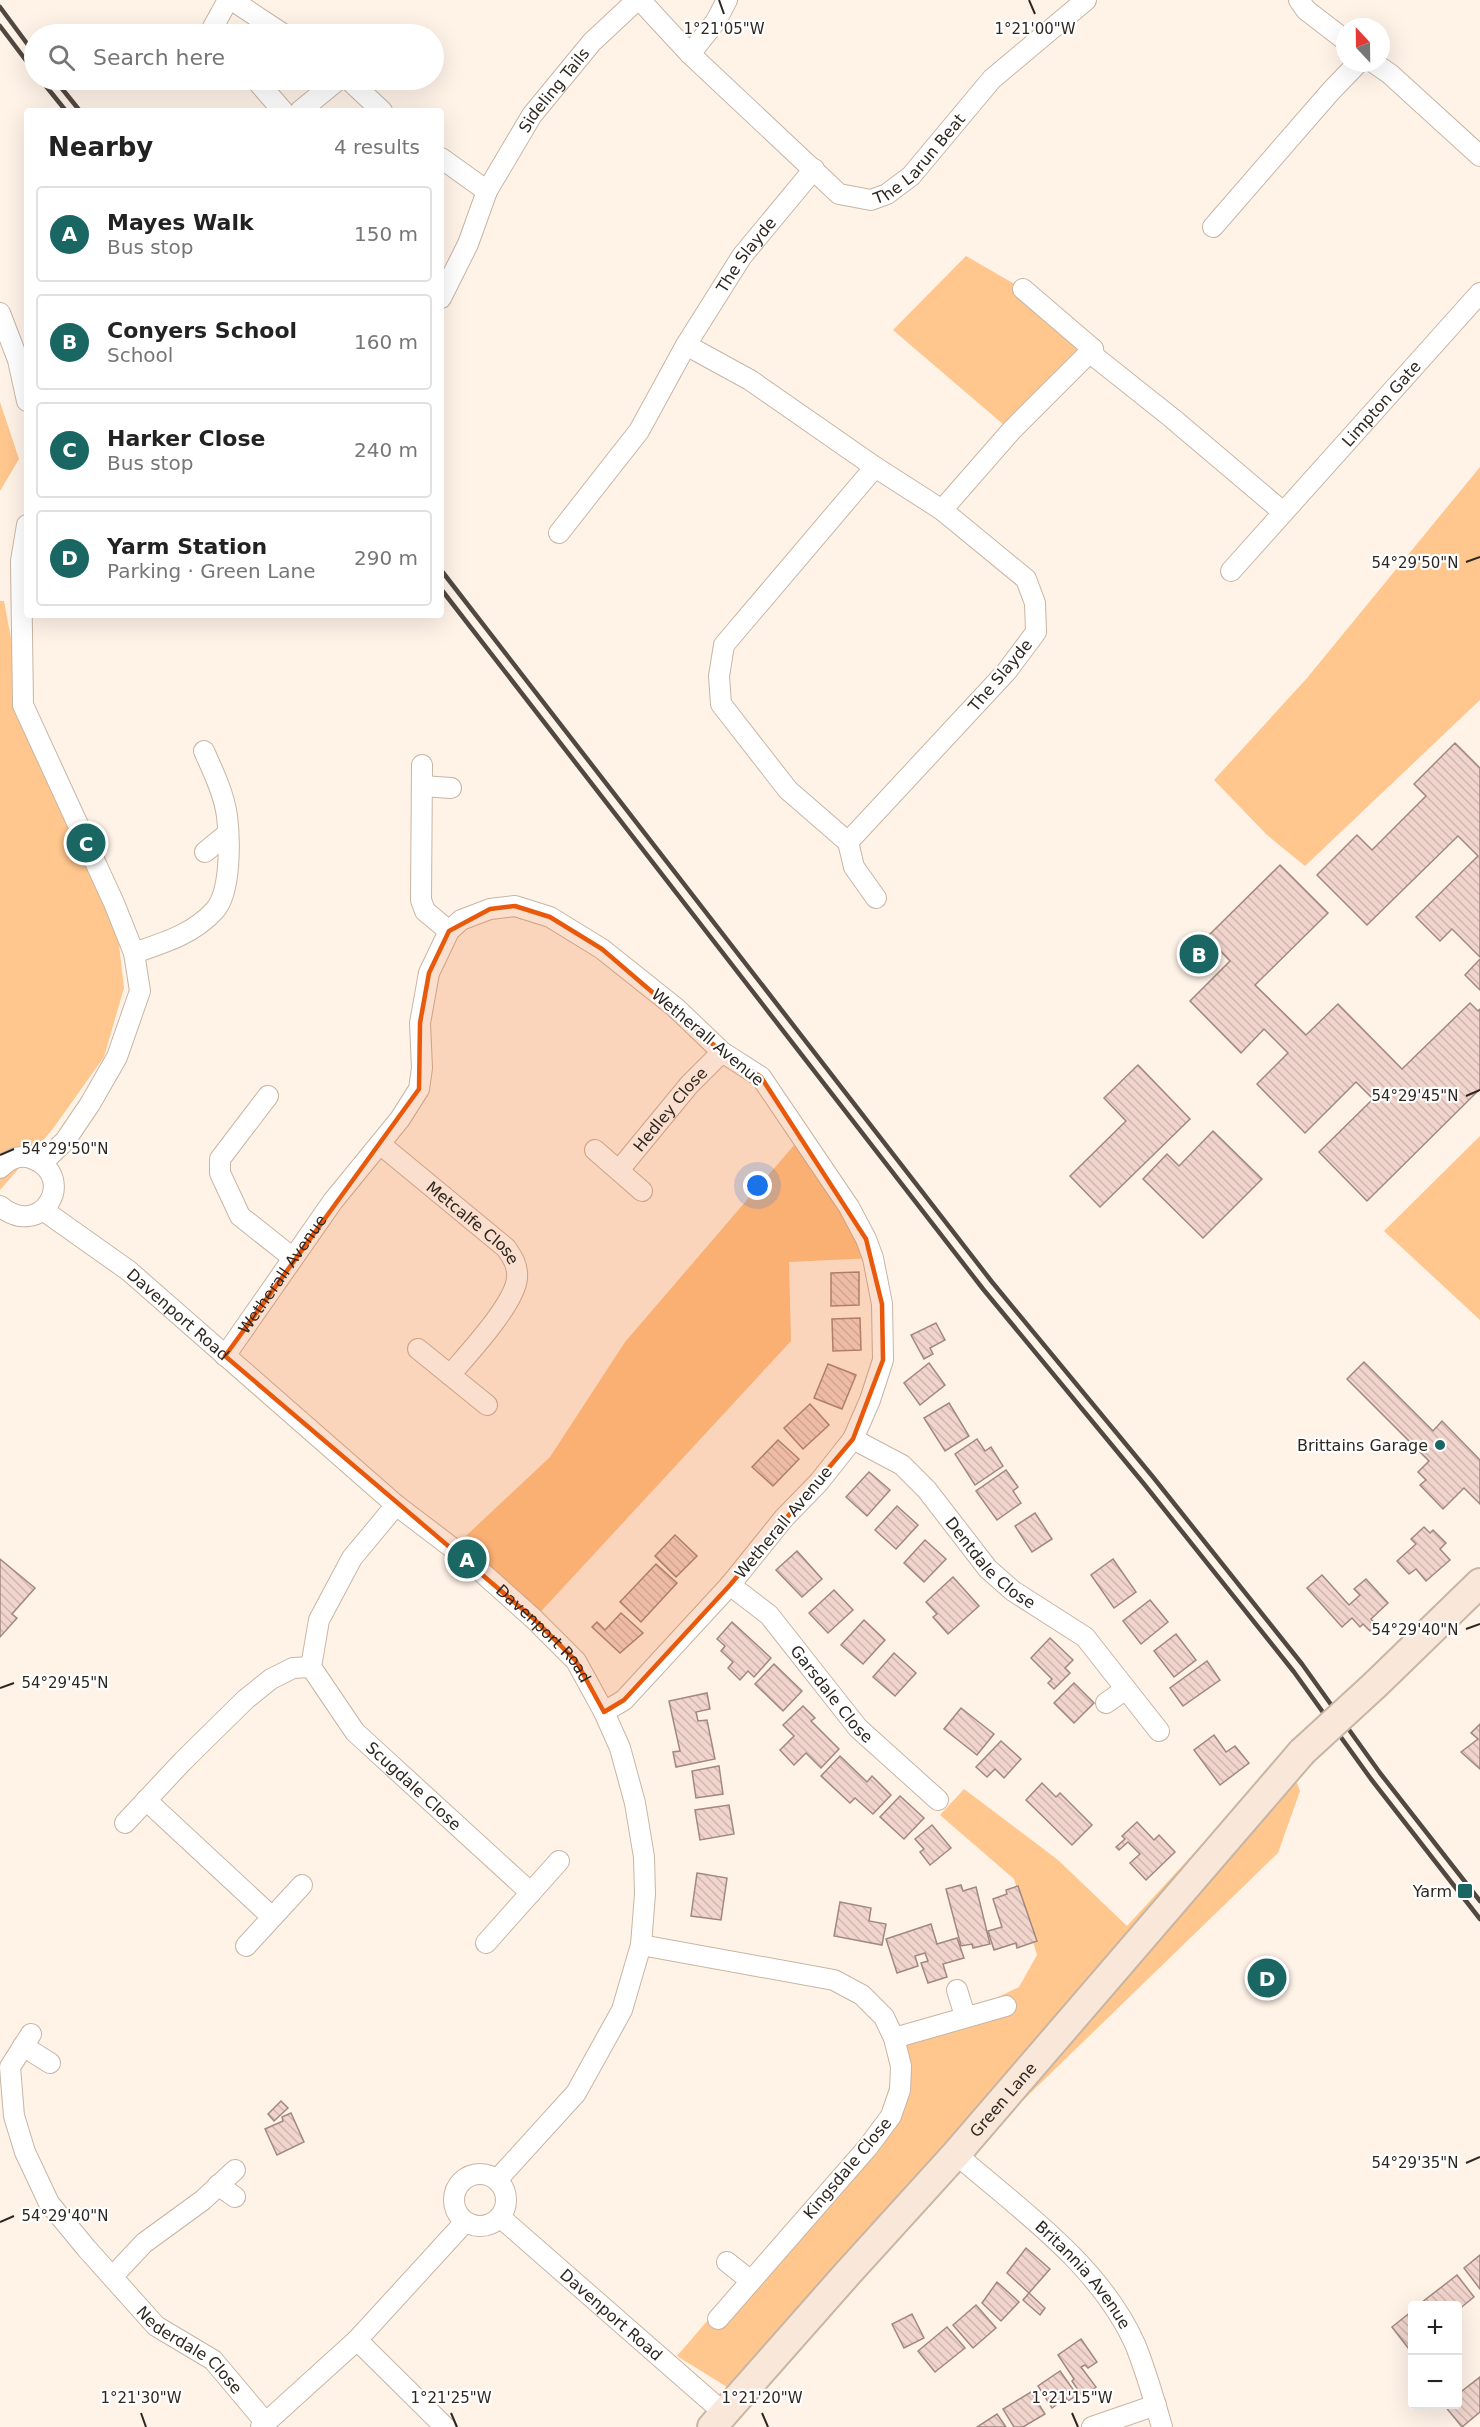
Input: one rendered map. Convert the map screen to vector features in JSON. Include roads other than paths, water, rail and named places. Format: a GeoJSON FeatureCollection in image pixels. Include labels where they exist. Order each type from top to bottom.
{"type":"FeatureCollection","features":[{"type":"Feature","properties":{"kind":"main road","name":"Green Lane"},"geometry":{"type":"LineString","coordinates":[[718,2420],[846,2274],[956,2154],[1295,1759],[1480,1583]]}},
{"type":"Feature","properties":{"kind":"street"},"geometry":{"type":"LineString","coordinates":[[215,24],[230,0],[268,24]]}},
{"type":"Feature","properties":{"kind":"street","name":"The Larun Beat"},"geometry":{"type":"LineString","coordinates":[[638,0],[690,54],[839,194],[871,200],[887,194],[911,176],[992,78],[1086,0]]}},
{"type":"Feature","properties":{"kind":"street","name":"Sideling Tails"},"geometry":{"type":"LineString","coordinates":[[444,292],[468,244],[486,191],[532,115],[592,42],[638,0]]}},
{"type":"Feature","properties":{"kind":"street"},"geometry":{"type":"LineString","coordinates":[[690,54],[716,21],[727,0]]}},
{"type":"Feature","properties":{"kind":"street"},"geometry":{"type":"LineString","coordinates":[[1299,0],[1306,10],[1336,33]]}},
{"type":"Feature","properties":{"kind":"street"},"geometry":{"type":"LineString","coordinates":[[1213,227],[1349,72]]}},
{"type":"Feature","properties":{"kind":"street"},"geometry":{"type":"LineString","coordinates":[[1387,72],[1480,156]]}},
{"type":"Feature","properties":{"kind":"street"},"geometry":{"type":"LineString","coordinates":[[265,90],[280,108]]}},
{"type":"Feature","properties":{"kind":"street"},"geometry":{"type":"LineString","coordinates":[[304,108],[326,90]]}},
{"type":"Feature","properties":{"kind":"street"},"geometry":{"type":"LineString","coordinates":[[360,90],[379,108]]}},
{"type":"Feature","properties":{"kind":"street"},"geometry":{"type":"LineString","coordinates":[[444,160],[486,191]]}},
{"type":"Feature","properties":{"kind":"street","name":"The Slayde"},"geometry":{"type":"LineString","coordinates":[[559,533],[639,431],[686,345],[742,256],[813,169]]}},
{"type":"Feature","properties":{"kind":"street"},"geometry":{"type":"LineString","coordinates":[[1023,288],[1093,349],[1094,356],[1172,418],[1283,512]]}},
{"type":"Feature","properties":{"kind":"street","name":"Limpton Gate"},"geometry":{"type":"LineString","coordinates":[[1232,571],[1480,293]]}},
{"type":"Feature","properties":{"kind":"street"},"geometry":{"type":"LineString","coordinates":[[0,313],[18,360],[24,387]]}},
{"type":"Feature","properties":{"kind":"street","name":"The Slayde"},"geometry":{"type":"LineString","coordinates":[[686,345],[750,380],[875,467],[942,510],[1026,579],[1035,603],[1036,632],[1007,671],[848,842]]}},
{"type":"Feature","properties":{"kind":"street"},"geometry":{"type":"LineString","coordinates":[[942,510],[1011,431],[1093,349]]}},
{"type":"Feature","properties":{"kind":"street"},"geometry":{"type":"LineString","coordinates":[[875,467],[724,645],[719,676],[721,704],[788,790],[848,842],[854,867],[876,898]]}},
{"type":"Feature","properties":{"kind":"street"},"geometry":{"type":"LineString","coordinates":[[24,543],[21,561],[23,705],[114,903],[134,953],[140,991],[117,1058],[65,1141],[42,1163]]}},
{"type":"Feature","properties":{"kind":"street"},"geometry":{"type":"LineString","coordinates":[[134,953],[179,938],[216,909],[226,886],[227,816],[215,776],[204,751]]}},
{"type":"Feature","properties":{"kind":"street"},"geometry":{"type":"LineString","coordinates":[[422,765],[421,900],[425,911],[449,931]]}},
{"type":"Feature","properties":{"kind":"street"},"geometry":{"type":"LineString","coordinates":[[422,786],[451,788]]}},
{"type":"Feature","properties":{"kind":"street"},"geometry":{"type":"LineString","coordinates":[[205,852],[226,834]]}},
{"type":"Feature","properties":{"kind":"street","name":"Wetherall Avenue"},"geometry":{"type":"LineString","coordinates":[[225,1356],[333,1201],[400,1119],[418,1089],[422,1068],[420,1023],[429,973],[449,931],[461,920],[490,909],[515,906],[550,917],[602,949],[676,1008],[722,1052],[761,1077],[849,1207],[866,1239],[873,1258],[882,1304],[883,1360],[870,1400],[853,1439],[819,1482],[784,1518],[730,1586],[624,1700],[604,1712]]}},
{"type":"Feature","properties":{"kind":"street","name":"Hedley Close"},"geometry":{"type":"LineString","coordinates":[[620,1169],[689,1084],[722,1052]]}},
{"type":"Feature","properties":{"kind":"street"},"geometry":{"type":"LineString","coordinates":[[268,1096],[220,1159],[220,1173],[240,1216],[293,1258]]}},
{"type":"Feature","properties":{"kind":"street","name":"Metcalfe Close"},"geometry":{"type":"LineString","coordinates":[[380,1144],[506,1248],[516,1264],[517,1280],[507,1302],[450,1375]]}},
{"type":"Feature","properties":{"kind":"street"},"geometry":{"type":"LineString","coordinates":[[595,1150],[620,1169],[642,1191]]}},
{"type":"Feature","properties":{"kind":"street"},"geometry":{"type":"LineString","coordinates":[[0,1168],[8,1160],[26,1156],[42,1163],[51,1173],[54,1185],[53,1196],[43,1210],[37,1214],[20,1217],[9,1214],[0,1206]]}},
{"type":"Feature","properties":{"kind":"street","name":"Davenport Road"},"geometry":{"type":"LineString","coordinates":[[43,1210],[129,1271],[396,1505],[467,1559],[534,1618],[576,1661],[604,1712],[620,1748],[635,1803],[644,1857],[645,1894],[641,1945],[622,2010],[576,2093],[497,2180]]}},
{"type":"Feature","properties":{"kind":"street"},"geometry":{"type":"LineString","coordinates":[[418,1349],[487,1406]]}},
{"type":"Feature","properties":{"kind":"street","name":"Dentdale Close"},"geometry":{"type":"LineString","coordinates":[[853,1439],[902,1465],[927,1490],[988,1569],[1014,1591],[1085,1637],[1159,1731]]}},
{"type":"Feature","properties":{"kind":"street"},"geometry":{"type":"LineString","coordinates":[[125,1822],[246,1699],[271,1679],[293,1668],[312,1666],[319,1620],[352,1558],[396,1505]]}},
{"type":"Feature","properties":{"kind":"street","name":"Garsdale Close"},"geometry":{"type":"LineString","coordinates":[[730,1586],[769,1615],[858,1728],[938,1800]]}},
{"type":"Feature","properties":{"kind":"street","name":"Scugdale Close"},"geometry":{"type":"LineString","coordinates":[[312,1666],[355,1732],[531,1893]]}},
{"type":"Feature","properties":{"kind":"street"},"geometry":{"type":"LineString","coordinates":[[1106,1703],[1126,1689]]}},
{"type":"Feature","properties":{"kind":"street"},"geometry":{"type":"LineString","coordinates":[[146,1800],[272,1917]]}},
{"type":"Feature","properties":{"kind":"street"},"geometry":{"type":"LineString","coordinates":[[486,1943],[559,1861]]}},
{"type":"Feature","properties":{"kind":"street"},"geometry":{"type":"LineString","coordinates":[[246,1946],[302,1885]]}},
{"type":"Feature","properties":{"kind":"street","name":"Kingsdale Close"},"geometry":{"type":"LineString","coordinates":[[641,1945],[834,1980],[862,1995],[884,2017],[894,2038],[901,2066],[900,2090],[891,2116],[868,2147],[718,2319]]}},
{"type":"Feature","properties":{"kind":"street"},"geometry":{"type":"LineString","coordinates":[[957,1990],[965,2016]]}},
{"type":"Feature","properties":{"kind":"street"},"geometry":{"type":"LineString","coordinates":[[894,2038],[1006,2006]]}},
{"type":"Feature","properties":{"kind":"street","name":"Nederdale Close"},"geometry":{"type":"LineString","coordinates":[[50,2063],[27,2040],[10,2067],[14,2116],[24,2152],[49,2203],[156,2326],[213,2360],[264,2425]]}},
{"type":"Feature","properties":{"kind":"street","name":"Britannia Avenue"},"geometry":{"type":"LineString","coordinates":[[956,2154],[1043,2228],[1084,2268],[1134,2342],[1162,2427]]}},
{"type":"Feature","properties":{"kind":"street"},"geometry":{"type":"LineString","coordinates":[[113,2276],[144,2243],[203,2200],[235,2170]]}},
{"type":"Feature","properties":{"kind":"street"},"geometry":{"type":"LineString","coordinates":[[475,2174],[488,2175],[497,2180],[505,2191],[506,2206],[500,2217],[490,2224],[478,2226],[465,2222],[457,2213],[453,2201],[458,2186],[475,2174]]}},
{"type":"Feature","properties":{"kind":"street"},"geometry":{"type":"LineString","coordinates":[[218,2186],[235,2197]]}},
{"type":"Feature","properties":{"kind":"street","name":"Davenport Road"},"geometry":{"type":"LineString","coordinates":[[500,2217],[718,2420]]}},
{"type":"Feature","properties":{"kind":"street"},"geometry":{"type":"LineString","coordinates":[[264,2425],[357,2340],[465,2222]]}},
{"type":"Feature","properties":{"kind":"street"},"geometry":{"type":"LineString","coordinates":[[728,2262],[751,2282]]}},
{"type":"Feature","properties":{"kind":"street"},"geometry":{"type":"LineString","coordinates":[[357,2340],[445,2427]]}},
{"type":"Feature","properties":{"kind":"street"},"geometry":{"type":"LineString","coordinates":[[1092,2427],[1155,2405]]}},
{"type":"Feature","properties":{"kind":"railway"},"geometry":{"type":"LineString","coordinates":[[0,7],[24,39]]}},
{"type":"Feature","properties":{"kind":"railway"},"geometry":{"type":"LineString","coordinates":[[0,26],[24,58]]}},
{"type":"Feature","properties":{"kind":"railway"},"geometry":{"type":"LineString","coordinates":[[49,90],[64,108]]}},
{"type":"Feature","properties":{"kind":"railway"},"geometry":{"type":"LineString","coordinates":[[63,90],[78,108]]}},
{"type":"Feature","properties":{"kind":"railway"},"geometry":{"type":"LineString","coordinates":[[444,574],[992,1282],[1153,1477],[1302,1664],[1380,1773],[1480,1901]]}},
{"type":"Feature","properties":{"kind":"railway"},"geometry":{"type":"LineString","coordinates":[[444,593],[983,1289],[1144,1484],[1294,1672],[1371,1779],[1480,1919]]}},
{"type":"Feature","properties":{"kind":"place","name":"Harker Close"},"geometry":{"type":"Point","coordinates":[86,843]}},
{"type":"Feature","properties":{"kind":"place","name":"Conyers School"},"geometry":{"type":"Point","coordinates":[1199,954]}},
{"type":"Feature","properties":{"kind":"place","name":"Brittains Garage"},"geometry":{"type":"Point","coordinates":[1440,1445]}},
{"type":"Feature","properties":{"kind":"place","name":"Mayes Walk"},"geometry":{"type":"Point","coordinates":[467,1559]}},
{"type":"Feature","properties":{"kind":"place","name":"Yarm"},"geometry":{"type":"Point","coordinates":[1465,1891]}},
{"type":"Feature","properties":{"kind":"place","name":"Yarm Station"},"geometry":{"type":"Point","coordinates":[1267,1978]}}]}
